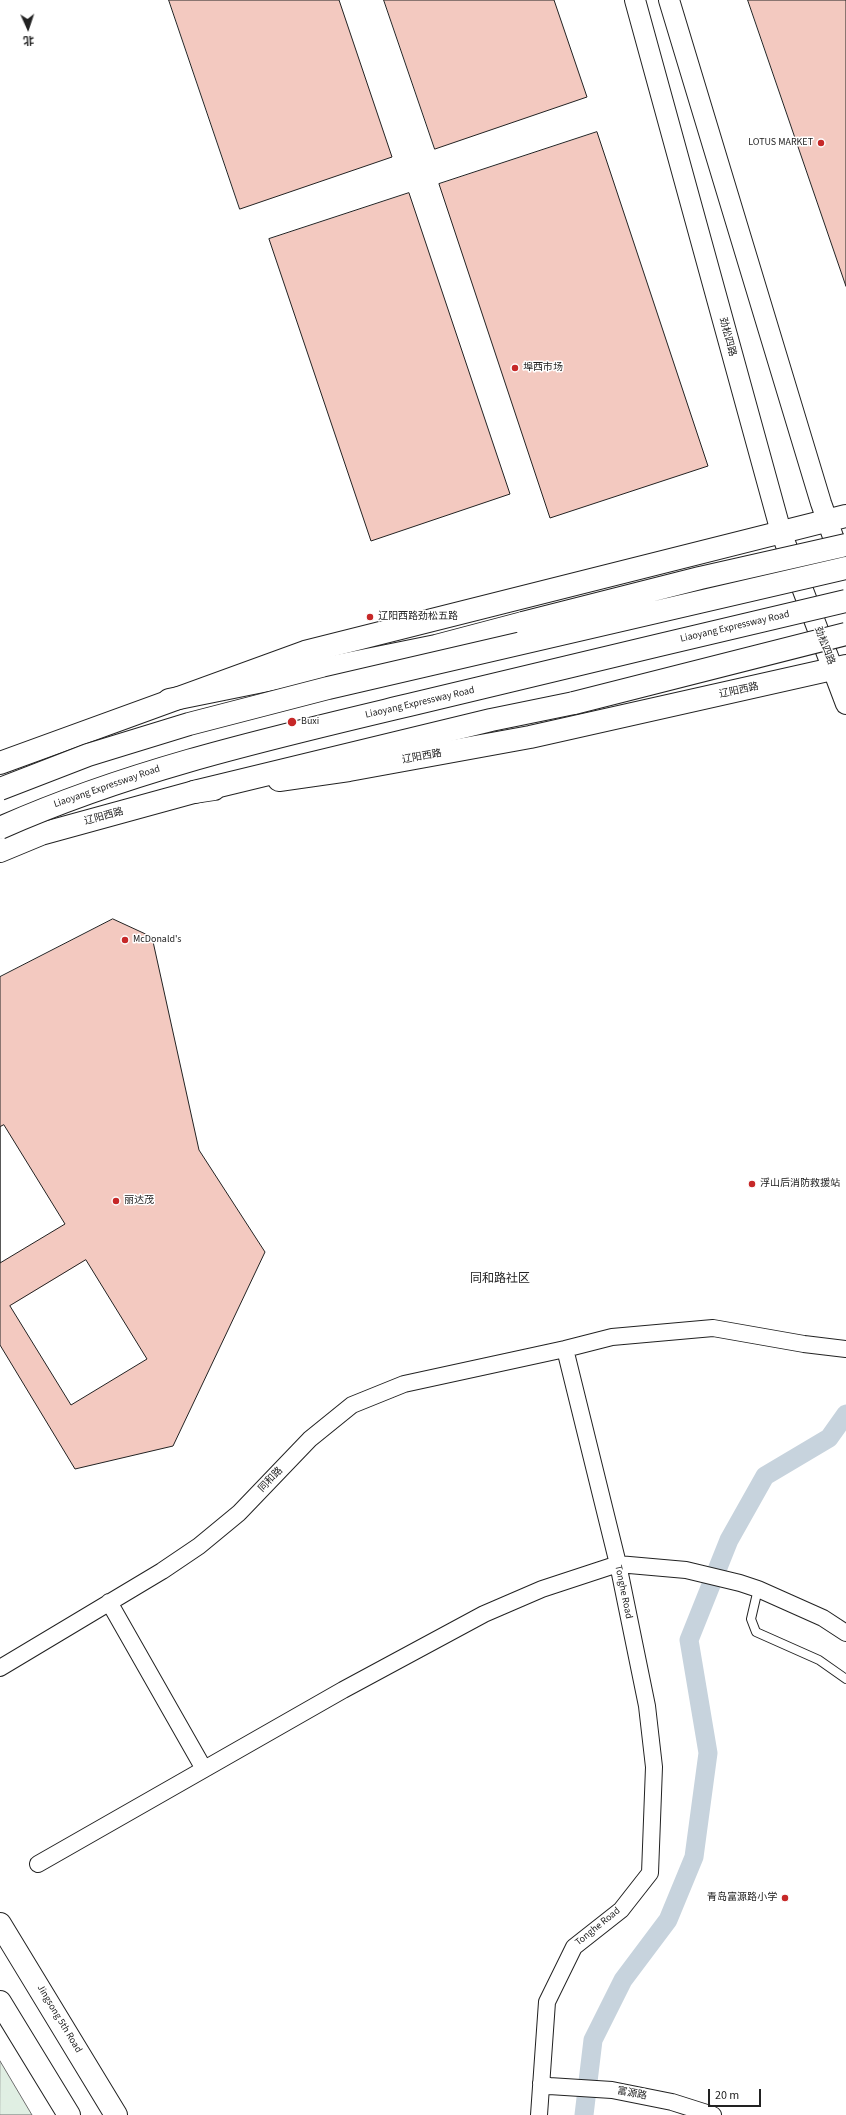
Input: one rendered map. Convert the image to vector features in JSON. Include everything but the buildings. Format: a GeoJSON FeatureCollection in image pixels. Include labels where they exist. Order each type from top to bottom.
{"type":"FeatureCollection","features":[{"type":"Feature","properties":{"kind":"main road"},"geometry":{"type":"LineString","coordinates":[[0,763],[169,700],[305,652],[836,518]]}},
{"type":"Feature","properties":{"kind":"main road"},"geometry":{"type":"LineString","coordinates":[[169,700],[436,646],[700,578],[846,544]]}},
{"type":"Feature","properties":{"kind":"main road"},"geometry":{"type":"LineString","coordinates":[[0,789],[88,755],[189,724],[328,688],[846,568]]}},
{"type":"Feature","properties":{"kind":"main road","name":"Liaoyang Expressway Road"},"geometry":{"type":"LineString","coordinates":[[0,828],[41,810],[151,771],[315,728],[846,601]]}},
{"type":"Feature","properties":{"kind":"main road"},"geometry":{"type":"LineString","coordinates":[[194,792],[491,720],[574,703],[846,634]]}},
{"type":"Feature","properties":{"kind":"main road","name":"辽阳西路"},"geometry":{"type":"LineString","coordinates":[[0,851],[41,834],[194,792],[349,770],[530,737],[840,668]]}},
{"type":"Feature","properties":{"kind":"main road","name":"Jingsong 5th Road"},"geometry":{"type":"LineString","coordinates":[[0,1924],[116,2115]]}},
{"type":"Feature","properties":{"kind":"main road"},"geometry":{"type":"LineString","coordinates":[[0,2002],[69,2115]]}},
{"type":"Feature","properties":{"kind":"street","name":"劲松四路"},"geometry":{"type":"LineString","coordinates":[[635,0],[781,532],[840,668],[846,704]]}},
{"type":"Feature","properties":{"kind":"street"},"geometry":{"type":"LineString","coordinates":[[670,0],[836,518],[846,571]]}},
{"type":"Feature","properties":{"kind":"street"},"geometry":{"type":"LineString","coordinates":[[565,1349],[612,1337],[713,1328],[804,1344],[846,1349]]}},
{"type":"Feature","properties":{"kind":"street","name":"Tonghe Road"},"geometry":{"type":"LineString","coordinates":[[539,2115],[545,2085],[547,2002],[574,1947],[621,1910],[650,1873],[654,1767],[647,1706],[618,1564],[565,1349]]}},
{"type":"Feature","properties":{"kind":"street","name":"同和路"},"geometry":{"type":"LineString","coordinates":[[0,1668],[162,1571],[205,1541],[239,1512],[310,1439],[352,1405],[404,1384],[565,1349]]}},
{"type":"Feature","properties":{"kind":"street"},"geometry":{"type":"LineString","coordinates":[[38,1864],[343,1690],[484,1614],[542,1589],[618,1564],[686,1570],[740,1583],[758,1589],[822,1618],[846,1633]]}},
{"type":"Feature","properties":{"kind":"street"},"geometry":{"type":"LineString","coordinates":[[110,1602],[204,1769]]}},
{"type":"Feature","properties":{"kind":"street","name":"富源路"},"geometry":{"type":"LineString","coordinates":[[545,2085],[612,2090],[672,2102],[713,2115]]}},
{"type":"Feature","properties":{"kind":"lane"},"geometry":{"type":"LineString","coordinates":[[758,1589],[751,1619],[756,1632],[819,1660],[846,1679]]}},
{"type":"Feature","properties":{"kind":"green space"},"geometry":{"type":"Polygon","coordinates":[[[0,2061],[32,2115],[0,2115],[0,2061]]]}},
{"type":"Feature","properties":{"kind":"waterway"},"geometry":{"type":"LineString","coordinates":[[584,2115],[593,2040],[623,1980],[668,1920],[694,1857],[708,1753],[689,1640],[729,1540],[765,1476],[829,1438],[846,1414]]}},
{"type":"Feature","properties":{"kind":"place","name":"LOTUS MARKET"},"geometry":{"type":"Point","coordinates":[821,143]}},
{"type":"Feature","properties":{"kind":"place","name":"埠西市场"},"geometry":{"type":"Point","coordinates":[515,368]}},
{"type":"Feature","properties":{"kind":"place","name":"辽阳西路劲松五路"},"geometry":{"type":"Point","coordinates":[370,617]}},
{"type":"Feature","properties":{"kind":"place","name":"Buxi"},"geometry":{"type":"Point","coordinates":[292,722]}},
{"type":"Feature","properties":{"kind":"place","name":"McDonald's"},"geometry":{"type":"Point","coordinates":[125,940]}},
{"type":"Feature","properties":{"kind":"place","name":"浮山后消防救援站"},"geometry":{"type":"Point","coordinates":[752,1184]}},
{"type":"Feature","properties":{"kind":"place","name":"丽达茂"},"geometry":{"type":"Point","coordinates":[116,1201]}},
{"type":"Feature","properties":{"kind":"place","name":"青岛富源路小学"},"geometry":{"type":"Point","coordinates":[785,1898]}},
{"type":"Feature","properties":{"kind":"district","name":"同和路社区"},"geometry":{"type":"Point","coordinates":[500,1279]}}]}
